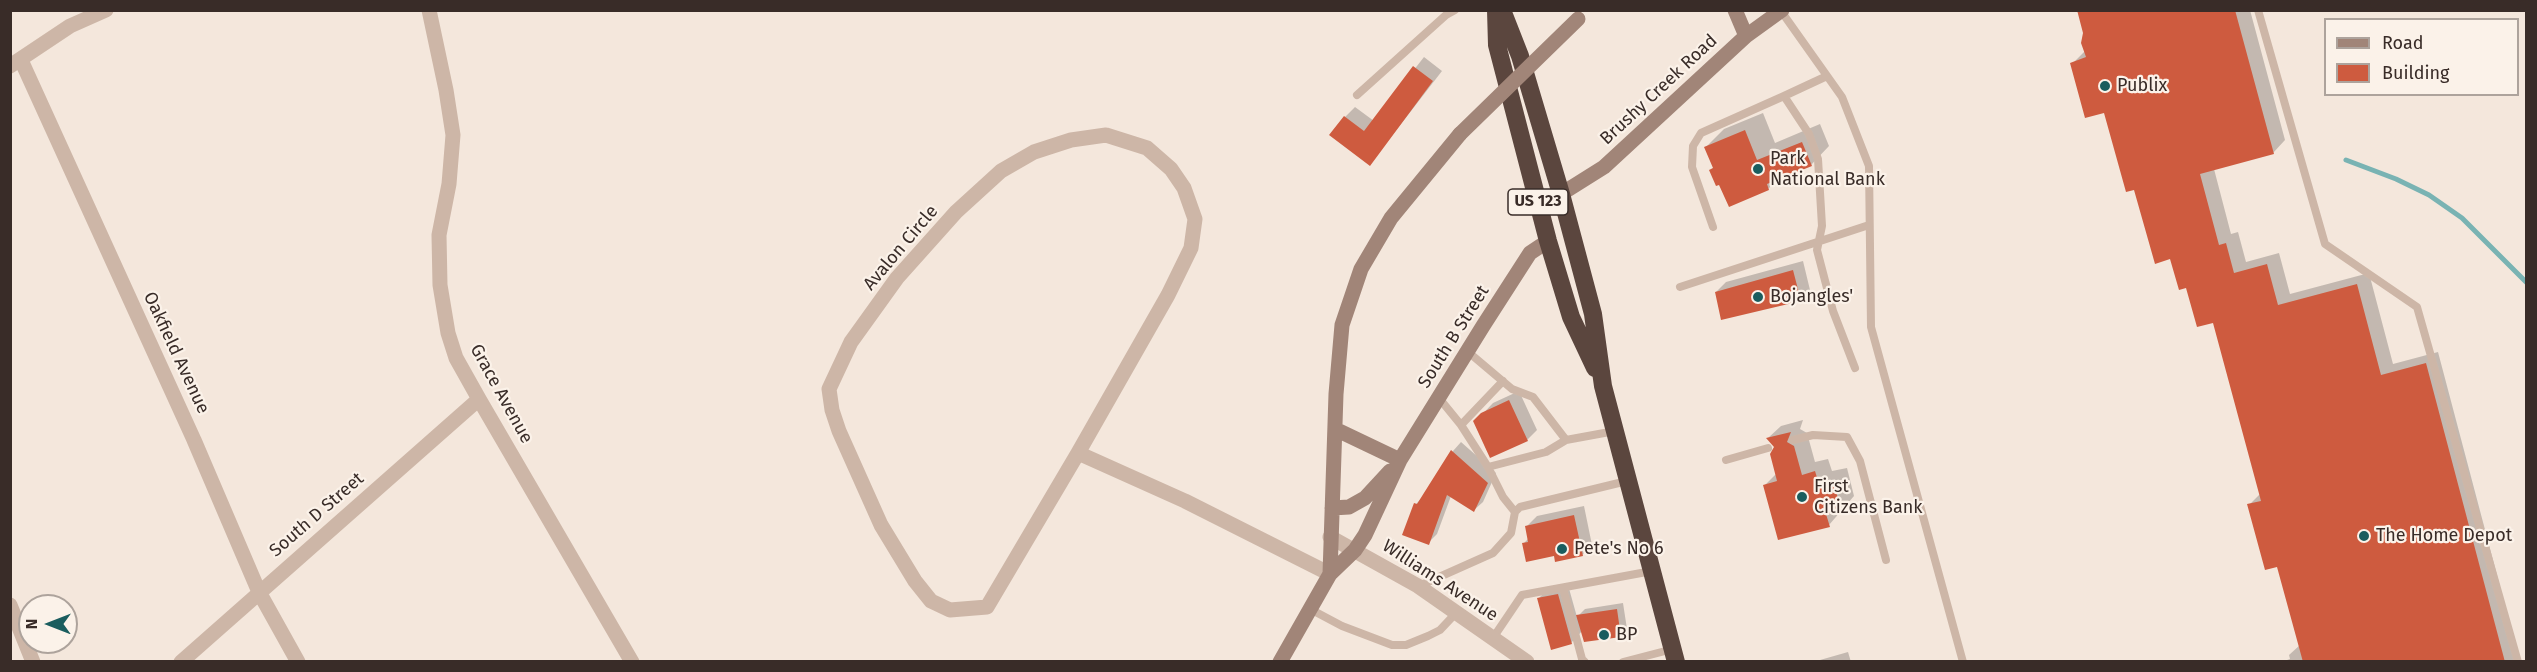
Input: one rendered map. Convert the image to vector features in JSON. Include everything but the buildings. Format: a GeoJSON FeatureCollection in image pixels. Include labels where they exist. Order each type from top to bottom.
{"type":"FeatureCollection","features":[{"type":"Feature","properties":{"kind":"highway","name":"US 123"},"geometry":{"type":"LineString","coordinates":[[1496,10],[1497,45],[1548,241],[1571,317],[1603,386]]}},
{"type":"Feature","properties":{"kind":"highway","name":"US 123"},"geometry":{"type":"LineString","coordinates":[[1502,10],[1520,56],[1561,194],[1593,314],[1603,386],[1675,655]]}},
{"type":"Feature","properties":{"kind":"street"},"geometry":{"type":"LineString","coordinates":[[16,63],[70,26],[106,10]]}},
{"type":"Feature","properties":{"kind":"street","name":"Grace Avenue"},"geometry":{"type":"LineString","coordinates":[[429,10],[453,135],[449,184],[439,236],[440,285],[448,333],[456,358],[632,662]]}},
{"type":"Feature","properties":{"kind":"street"},"geometry":{"type":"LineString","coordinates":[[1735,10],[1746,36]]}},
{"type":"Feature","properties":{"kind":"street","name":"Brushy Creek Road"},"geometry":{"type":"LineString","coordinates":[[1561,194],[1604,167],[1746,36],[1781,11]]}},
{"type":"Feature","properties":{"kind":"street"},"geometry":{"type":"LineString","coordinates":[[1078,453],[1185,501],[1330,574],[1335,429],[1342,325],[1361,269],[1391,218],[1460,134],[1582,15]]}},
{"type":"Feature","properties":{"kind":"street","name":"Oakfield Avenue"},"geometry":{"type":"LineString","coordinates":[[16,63],[189,430],[259,592],[298,662]]}},
{"type":"Feature","properties":{"kind":"street","name":"Avalon Circle"},"geometry":{"type":"LineString","coordinates":[[1106,135],[1147,148],[1171,169],[1184,188],[1195,219],[1191,248],[1168,295],[1078,453],[987,607],[950,610],[931,601],[915,581],[881,525],[839,431],[832,410],[829,389],[851,342],[891,287],[956,212],[1001,171],[1034,152],[1071,140],[1106,135]]}},
{"type":"Feature","properties":{"kind":"street","name":"South B Street"},"geometry":{"type":"LineString","coordinates":[[1280,662],[1330,574],[1355,550],[1400,460],[1467,351],[1530,253],[1548,241]]}},
{"type":"Feature","properties":{"kind":"street","name":"South D Street"},"geometry":{"type":"LineString","coordinates":[[180,662],[479,399]]}},
{"type":"Feature","properties":{"kind":"street"},"geometry":{"type":"LineString","coordinates":[[1335,429],[1400,460]]}},
{"type":"Feature","properties":{"kind":"street","name":"South B Street"},"geometry":{"type":"LineString","coordinates":[[1332,508],[1349,507],[1365,498],[1400,460]]}},
{"type":"Feature","properties":{"kind":"street","name":"Williams Avenue"},"geometry":{"type":"LineString","coordinates":[[1330,537],[1418,586],[1527,662]]}},
{"type":"Feature","properties":{"kind":"street"},"geometry":{"type":"LineString","coordinates":[[10,605],[33,662]]}},
{"type":"Feature","properties":{"kind":"lane"},"geometry":{"type":"LineString","coordinates":[[1357,94],[1446,15],[1455,10]]}},
{"type":"Feature","properties":{"kind":"lane"},"geometry":{"type":"LineString","coordinates":[[2258,10],[2325,244],[2417,307],[2518,662]]}},
{"type":"Feature","properties":{"kind":"lane"},"geometry":{"type":"LineString","coordinates":[[1781,11],[1842,98],[1869,166],[1871,327],[1963,662]]}},
{"type":"Feature","properties":{"kind":"lane"},"geometry":{"type":"LineString","coordinates":[[1713,227],[1692,167],[1693,146],[1701,133],[1827,76]]}},
{"type":"Feature","properties":{"kind":"lane"},"geometry":{"type":"LineString","coordinates":[[1784,96],[1809,134],[1818,159],[1818,196],[1822,226],[1817,250],[1836,321],[1856,368]]}},
{"type":"Feature","properties":{"kind":"lane"},"geometry":{"type":"LineString","coordinates":[[1680,287],[1869,225]]}},
{"type":"Feature","properties":{"kind":"lane"},"geometry":{"type":"LineString","coordinates":[[1467,351],[1512,388],[1533,397],[1566,440]]}},
{"type":"Feature","properties":{"kind":"lane"},"geometry":{"type":"LineString","coordinates":[[1461,424],[1503,381]]}},
{"type":"Feature","properties":{"kind":"lane"},"geometry":{"type":"LineString","coordinates":[[1439,398],[1461,424],[1488,467],[1503,497],[1515,512]]}},
{"type":"Feature","properties":{"kind":"lane"},"geometry":{"type":"LineString","coordinates":[[1488,467],[1546,452],[1566,440],[1615,431]]}},
{"type":"Feature","properties":{"kind":"lane"},"geometry":{"type":"LineString","coordinates":[[1793,441],[1813,435],[1847,437],[1860,461],[1886,560]]}},
{"type":"Feature","properties":{"kind":"lane"},"geometry":{"type":"LineString","coordinates":[[1726,460],[1768,448]]}},
{"type":"Feature","properties":{"kind":"lane"},"geometry":{"type":"LineString","coordinates":[[1418,586],[1493,554],[1510,533],[1515,512],[1520,507],[1628,480]]}},
{"type":"Feature","properties":{"kind":"lane"},"geometry":{"type":"LineString","coordinates":[[1493,638],[1522,595],[1652,571]]}},
{"type":"Feature","properties":{"kind":"lane"},"geometry":{"type":"LineString","coordinates":[[1563,588],[1585,662]]}},
{"type":"Feature","properties":{"kind":"lane"},"geometry":{"type":"LineString","coordinates":[[1310,609],[1342,626],[1392,645],[1406,645],[1440,630],[1456,613]]}},
{"type":"Feature","properties":{"kind":"lane"},"geometry":{"type":"LineString","coordinates":[[1623,662],[1675,655]]}},
{"type":"Feature","properties":{"kind":"waterway"},"geometry":{"type":"LineString","coordinates":[[2346,160],[2396,179],[2429,195],[2462,218],[2526,282]]}},
{"type":"Feature","properties":{"kind":"place","name":"Publix"},"geometry":{"type":"Point","coordinates":[2105,86]}},
{"type":"Feature","properties":{"kind":"place","name":"Park National Bank"},"geometry":{"type":"Point","coordinates":[1758,169]}},
{"type":"Feature","properties":{"kind":"place","name":"Bojangles'"},"geometry":{"type":"Point","coordinates":[1758,297]}},
{"type":"Feature","properties":{"kind":"place","name":"First Citizens Bank"},"geometry":{"type":"Point","coordinates":[1802,497]}},
{"type":"Feature","properties":{"kind":"place","name":"The Home Depot"},"geometry":{"type":"Point","coordinates":[2364,536]}},
{"type":"Feature","properties":{"kind":"place","name":"Pete's No 6"},"geometry":{"type":"Point","coordinates":[1562,549]}},
{"type":"Feature","properties":{"kind":"place","name":"BP"},"geometry":{"type":"Point","coordinates":[1604,635]}}]}
